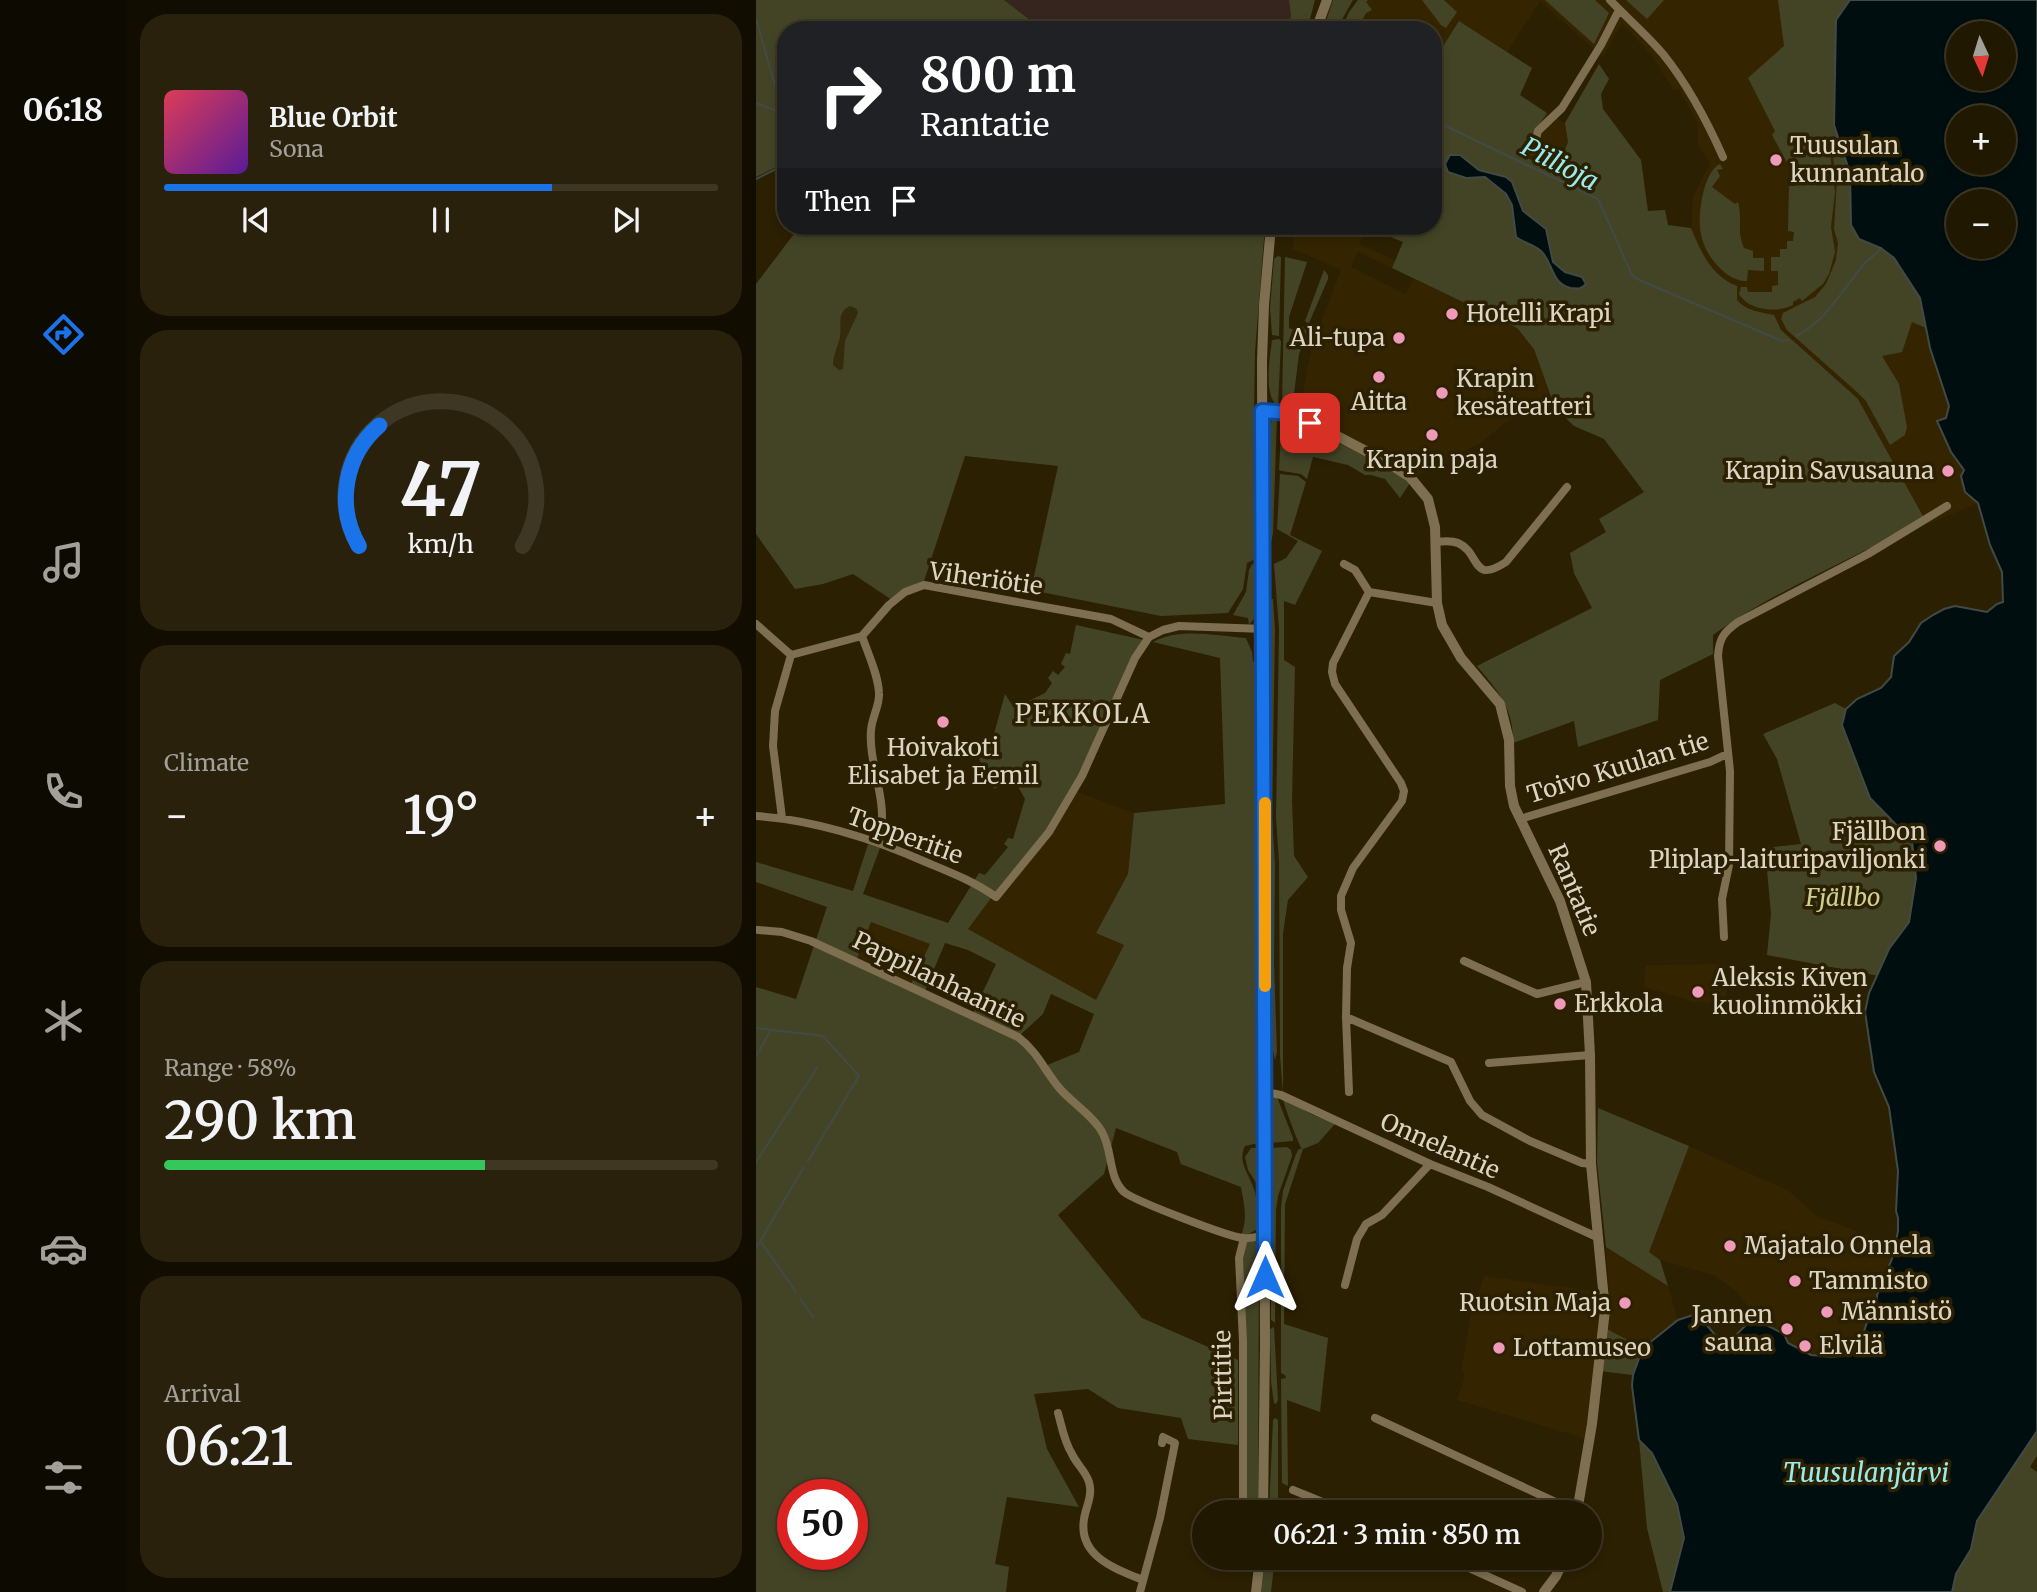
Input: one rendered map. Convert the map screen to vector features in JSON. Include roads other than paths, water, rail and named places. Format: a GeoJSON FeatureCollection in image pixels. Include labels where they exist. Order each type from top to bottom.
{"type":"FeatureCollection","features":[{"type":"Feature","properties":{"kind":"main road"},"geometry":{"type":"LineString","coordinates":[[1319,21],[1327,0]]}},
{"type":"Feature","properties":{"kind":"main road"},"geometry":{"type":"LineString","coordinates":[[1263,1500],[1265,629],[1262,411],[1264,305],[1270,235]]}},
{"type":"Feature","properties":{"kind":"main road"},"geometry":{"type":"LineString","coordinates":[[1256,1592],[1259,1570]]}},
{"type":"Feature","properties":{"kind":"street"},"geometry":{"type":"LineString","coordinates":[[1610,0],[1662,52],[1678,74],[1692,94],[1723,157]]}},
{"type":"Feature","properties":{"kind":"street"},"geometry":{"type":"LineString","coordinates":[[1533,151],[1538,131],[1563,108],[1619,10]]}},
{"type":"Feature","properties":{"kind":"street","name":"Rantatie"},"geometry":{"type":"LineString","coordinates":[[1262,411],[1297,415],[1396,467],[1410,477],[1428,499],[1434,519],[1437,603],[1442,625],[1461,658],[1500,704],[1509,740],[1510,786],[1514,806],[1560,901],[1586,982],[1591,1164],[1605,1295],[1604,1330],[1579,1500]]}},
{"type":"Feature","properties":{"kind":"street"},"geometry":{"type":"LineString","coordinates":[[1436,542],[1457,542],[1479,568],[1486,571],[1496,568],[1506,562],[1567,487]]}},
{"type":"Feature","properties":{"kind":"street"},"geometry":{"type":"LineString","coordinates":[[1724,936],[1722,899],[1728,865],[1730,771],[1718,656],[1719,641],[1725,631],[1775,601],[1868,554],[1947,506]]}},
{"type":"Feature","properties":{"kind":"street"},"geometry":{"type":"LineString","coordinates":[[1344,564],[1355,570],[1369,592],[1437,603]]}},
{"type":"Feature","properties":{"kind":"street","name":"Viheriötie"},"geometry":{"type":"LineString","coordinates":[[862,636],[889,605],[905,592],[924,585],[1111,619],[1149,637]]}},
{"type":"Feature","properties":{"kind":"street"},"geometry":{"type":"LineString","coordinates":[[1349,1091],[1346,1017],[1347,968],[1351,943],[1341,910],[1341,896],[1346,880],[1402,801],[1404,791],[1335,684],[1332,672],[1333,663],[1369,592]]}},
{"type":"Feature","properties":{"kind":"street"},"geometry":{"type":"LineString","coordinates":[[756,624],[791,655]]}},
{"type":"Feature","properties":{"kind":"street"},"geometry":{"type":"LineString","coordinates":[[1149,637],[1179,626],[1265,629]]}},
{"type":"Feature","properties":{"kind":"street"},"geometry":{"type":"LineString","coordinates":[[791,655],[862,636],[877,678],[880,696],[871,730],[883,812],[882,831],[878,841]]}},
{"type":"Feature","properties":{"kind":"street","name":"Topperitie"},"geometry":{"type":"LineString","coordinates":[[756,816],[782,818],[878,841],[970,881],[996,897],[1049,832],[1070,797],[1135,657],[1149,637]]}},
{"type":"Feature","properties":{"kind":"street"},"geometry":{"type":"LineString","coordinates":[[782,818],[773,747],[775,711],[791,655]]}},
{"type":"Feature","properties":{"kind":"street","name":"Toivo Kuulan tie"},"geometry":{"type":"LineString","coordinates":[[1520,819],[1710,762],[1727,754]]}},
{"type":"Feature","properties":{"kind":"street","name":"Pappilanhaantie"},"geometry":{"type":"LineString","coordinates":[[758,930],[782,932],[811,941],[1018,1037],[1036,1052],[1054,1082],[1101,1130],[1116,1181],[1124,1192],[1139,1202],[1244,1238],[1265,1236]]}},
{"type":"Feature","properties":{"kind":"street"},"geometry":{"type":"LineString","coordinates":[[1464,961],[1537,994],[1586,982]]}},
{"type":"Feature","properties":{"kind":"street"},"geometry":{"type":"LineString","coordinates":[[1346,1017],[1451,1062],[1471,1101],[1482,1115],[1530,1141],[1582,1163],[1591,1164]]}},
{"type":"Feature","properties":{"kind":"street"},"geometry":{"type":"LineString","coordinates":[[1489,1063],[1590,1055]]}},
{"type":"Feature","properties":{"kind":"street","name":"Onnelantie"},"geometry":{"type":"LineString","coordinates":[[1265,1093],[1282,1095],[1599,1238]]}},
{"type":"Feature","properties":{"kind":"street"},"geometry":{"type":"LineString","coordinates":[[1345,1285],[1357,1240],[1366,1224],[1397,1200],[1430,1164]]}},
{"type":"Feature","properties":{"kind":"street","name":"Pirttitie"},"geometry":{"type":"LineString","coordinates":[[1243,1500],[1243,1341],[1239,1258],[1244,1238]]}},
{"type":"Feature","properties":{"kind":"street"},"geometry":{"type":"LineString","coordinates":[[1058,1413],[1066,1442],[1073,1457],[1085,1471],[1090,1485],[1091,1495],[1084,1519],[1084,1536],[1089,1549],[1120,1571],[1143,1580]]}},
{"type":"Feature","properties":{"kind":"street"},"geometry":{"type":"LineString","coordinates":[[1375,1418],[1553,1500]]}},
{"type":"Feature","properties":{"kind":"street"},"geometry":{"type":"LineString","coordinates":[[1140,1592],[1160,1518],[1175,1443],[1163,1437],[1162,1443]]}},
{"type":"Feature","properties":{"kind":"street"},"geometry":{"type":"LineString","coordinates":[[1293,1490],[1318,1500]]}},
{"type":"Feature","properties":{"kind":"street"},"geometry":{"type":"LineString","coordinates":[[1473,1570],[1522,1592]]}},
{"type":"Feature","properties":{"kind":"street"},"geometry":{"type":"LineString","coordinates":[[1544,1592],[1559,1570]]}},
{"type":"Feature","properties":{"kind":"water","name":"Tuusulanjärvi"},"geometry":{"type":"Polygon","coordinates":[[[1850,0],[2037,0],[2037,1431],[1977,1521],[1971,1549],[1956,1574],[1952,1592],[1670,1592],[1684,1538],[1677,1504],[1652,1453],[1639,1440],[1632,1386],[1643,1348],[1678,1320],[1693,1315],[1700,1317],[1715,1335],[1730,1341],[1755,1316],[1784,1334],[1788,1343],[1811,1355],[1847,1355],[1860,1344],[1869,1316],[1876,1308],[1877,1295],[1892,1259],[1898,1231],[1898,1171],[1889,1107],[1874,1072],[1865,1012],[1869,993],[1889,949],[1909,922],[1916,878],[1912,841],[1870,798],[1842,725],[1846,709],[1857,699],[1881,688],[1891,677],[1894,656],[1909,642],[1921,623],[1944,609],[1955,606],[1987,612],[2003,602],[2002,572],[1990,545],[1978,503],[1965,492],[1961,476],[1964,470],[1951,452],[1937,421],[1946,418],[1949,406],[1930,348],[1920,298],[1894,258],[1881,248],[1859,239],[1851,225],[1850,173],[1834,125],[1836,20],[1850,0]]]}},
{"type":"Feature","properties":{"kind":"water"},"geometry":{"type":"Polygon","coordinates":[[[1450,155],[1460,155],[1479,170],[1506,177],[1512,182],[1523,211],[1546,229],[1553,262],[1565,272],[1582,277],[1586,284],[1581,288],[1564,286],[1541,251],[1516,237],[1512,205],[1506,194],[1485,177],[1466,178],[1448,172],[1445,164],[1450,155]]]}},
{"type":"Feature","properties":{"kind":"waterway"},"geometry":{"type":"LineString","coordinates":[[756,19],[777,92]]}},
{"type":"Feature","properties":{"kind":"waterway"},"geometry":{"type":"LineString","coordinates":[[756,103],[777,111]]}},
{"type":"Feature","properties":{"kind":"waterway","name":"Piilioja"},"geometry":{"type":"LineString","coordinates":[[1442,124],[1598,199],[1632,275],[1639,280],[1782,341],[1788,340]]}},
{"type":"Feature","properties":{"kind":"waterway"},"geometry":{"type":"LineString","coordinates":[[756,179],[777,168]]}},
{"type":"Feature","properties":{"kind":"waterway","name":"Piilioja"},"geometry":{"type":"LineString","coordinates":[[1796,336],[1826,312],[1865,263],[1881,248]]}},
{"type":"Feature","properties":{"kind":"waterway"},"geometry":{"type":"LineString","coordinates":[[756,1028],[823,1036],[859,1076],[808,1161]]}},
{"type":"Feature","properties":{"kind":"waterway"},"geometry":{"type":"LineString","coordinates":[[756,1056],[771,1030]]}},
{"type":"Feature","properties":{"kind":"waterway"},"geometry":{"type":"LineString","coordinates":[[756,1162],[817,1068]]}},
{"type":"Feature","properties":{"kind":"waterway"},"geometry":{"type":"LineString","coordinates":[[756,1248],[804,1167]]}},
{"type":"Feature","properties":{"kind":"waterway"},"geometry":{"type":"LineString","coordinates":[[761,1242],[796,1292]]}},
{"type":"Feature","properties":{"kind":"waterway"},"geometry":{"type":"LineString","coordinates":[[800,1298],[813,1317]]}},
{"type":"Feature","properties":{"kind":"place","name":"Tuusulan kunnantalo"},"geometry":{"type":"Point","coordinates":[1776,160]}},
{"type":"Feature","properties":{"kind":"place","name":"Hotelli Krapi"},"geometry":{"type":"Point","coordinates":[1452,314]}},
{"type":"Feature","properties":{"kind":"place","name":"Ali-tupa"},"geometry":{"type":"Point","coordinates":[1399,338]}},
{"type":"Feature","properties":{"kind":"place","name":"Aitta"},"geometry":{"type":"Point","coordinates":[1379,377]}},
{"type":"Feature","properties":{"kind":"place","name":"Krapin kesäteatteri"},"geometry":{"type":"Point","coordinates":[1442,393]}},
{"type":"Feature","properties":{"kind":"place","name":"Krapin paja"},"geometry":{"type":"Point","coordinates":[1432,435]}},
{"type":"Feature","properties":{"kind":"place","name":"Krapin Savusauna"},"geometry":{"type":"Point","coordinates":[1948,471]}},
{"type":"Feature","properties":{"kind":"place","name":"Hoivakoti Elisabet ja Eemil"},"geometry":{"type":"Point","coordinates":[943,722]}},
{"type":"Feature","properties":{"kind":"place","name":"Fjällbon Pliplap-laituripaviljonki"},"geometry":{"type":"Point","coordinates":[1940,846]}},
{"type":"Feature","properties":{"kind":"place","name":"Aleksis Kiven kuolinmökki"},"geometry":{"type":"Point","coordinates":[1698,992]}},
{"type":"Feature","properties":{"kind":"place","name":"Erkkola"},"geometry":{"type":"Point","coordinates":[1560,1004]}},
{"type":"Feature","properties":{"kind":"place","name":"Majatalo Onnela"},"geometry":{"type":"Point","coordinates":[1730,1246]}},
{"type":"Feature","properties":{"kind":"place","name":"Tammisto"},"geometry":{"type":"Point","coordinates":[1795,1281]}},
{"type":"Feature","properties":{"kind":"place","name":"Ruotsin Maja"},"geometry":{"type":"Point","coordinates":[1625,1303]}},
{"type":"Feature","properties":{"kind":"place","name":"Männistö"},"geometry":{"type":"Point","coordinates":[1827,1312]}},
{"type":"Feature","properties":{"kind":"place","name":"Jannen sauna"},"geometry":{"type":"Point","coordinates":[1787,1329]}},
{"type":"Feature","properties":{"kind":"place","name":"Elvilä"},"geometry":{"type":"Point","coordinates":[1805,1346]}},
{"type":"Feature","properties":{"kind":"place","name":"Lottamuseo"},"geometry":{"type":"Point","coordinates":[1499,1348]}},
{"type":"Feature","properties":{"kind":"district","name":"PEKKOLA"},"geometry":{"type":"Point","coordinates":[1083,714]}},
{"type":"Feature","properties":{"kind":"park label","name":"Fjällbo"},"geometry":{"type":"Point","coordinates":[1843,898]}}]}
